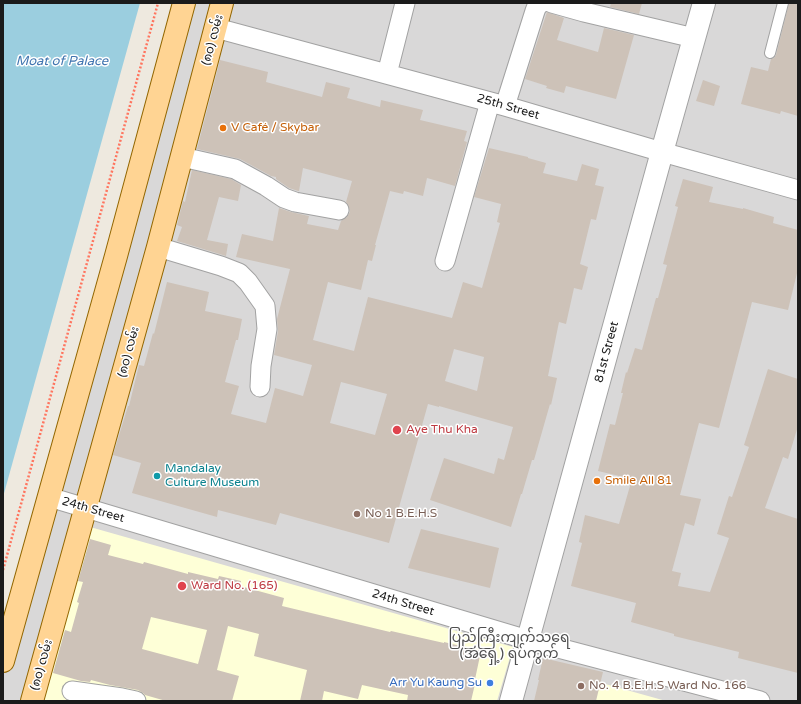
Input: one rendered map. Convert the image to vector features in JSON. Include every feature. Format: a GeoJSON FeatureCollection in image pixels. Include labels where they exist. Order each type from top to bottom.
{"type":"FeatureCollection","features":[{"type":"Feature","properties":{"kind":"main road"},"geometry":{"type":"LineString","coordinates":[[3,662],[116,256],[184,3]]}},
{"type":"Feature","properties":{"kind":"main road","name":"(၈၀) လမ်း"},"geometry":{"type":"LineString","coordinates":[[32,701],[158,247],[222,3]]}},
{"type":"Feature","properties":{"kind":"street"},"geometry":{"type":"LineString","coordinates":[[387,74],[405,3]]}},
{"type":"Feature","properties":{"kind":"street"},"geometry":{"type":"LineString","coordinates":[[445,261],[498,104],[537,6],[541,3]]}},
{"type":"Feature","properties":{"kind":"street"},"geometry":{"type":"LineString","coordinates":[[552,3],[585,7],[694,38]]}},
{"type":"Feature","properties":{"kind":"street","name":"81st Street"},"geometry":{"type":"LineString","coordinates":[[511,701],[704,3]]}},
{"type":"Feature","properties":{"kind":"street","name":"25th Street"},"geometry":{"type":"LineString","coordinates":[[216,28],[498,104],[798,190]]}},
{"type":"Feature","properties":{"kind":"street"},"geometry":{"type":"LineString","coordinates":[[182,157],[236,169],[284,198],[295,202],[339,210]]}},
{"type":"Feature","properties":{"kind":"street"},"geometry":{"type":"LineString","coordinates":[[158,247],[221,266],[239,273],[248,282],[265,306],[267,329],[261,366],[260,387]]}},
{"type":"Feature","properties":{"kind":"street","name":"24th Street"},"geometry":{"type":"LineString","coordinates":[[48,497],[528,640],[760,701]]}},
{"type":"Feature","properties":{"kind":"street"},"geometry":{"type":"LineString","coordinates":[[72,691],[115,699],[136,701]]}},
{"type":"Feature","properties":{"kind":"lane"},"geometry":{"type":"LineString","coordinates":[[770,53],[783,3]]}},
{"type":"Feature","properties":{"kind":"path"},"geometry":{"type":"LineString","coordinates":[[3,570],[158,3]]}},
{"type":"Feature","properties":{"kind":"shaded area"},"geometry":{"type":"Polygon","coordinates":[[[186,3],[798,3],[798,701],[3,701],[3,667],[186,3]]]}},
{"type":"Feature","properties":{"kind":"shaded area","name":"Ward No. (165)"},"geometry":{"type":"Polygon","coordinates":[[[83,525],[513,647],[497,701],[37,701],[83,525]]]}},
{"type":"Feature","properties":{"kind":"shaded area","name":"No. 4 B.E.H.S Ward No. 166"},"geometry":{"type":"Polygon","coordinates":[[[555,670],[666,701],[547,701],[555,670]]]}},
{"type":"Feature","properties":{"kind":"water","name":"Moat of Palace"},"geometry":{"type":"Polygon","coordinates":[[[3,3],[140,3],[3,497],[3,3]]]}},
{"type":"Feature","properties":{"kind":"building"},"geometry":{"type":"Polygon","coordinates":[[[611,3],[642,3],[639,14],[610,7],[611,3]]]}},
{"type":"Feature","properties":{"kind":"building"},"geometry":{"type":"Polygon","coordinates":[[[789,3],[798,3],[798,116],[781,111],[780,114],[741,104],[751,67],[768,71],[771,59],[776,55],[789,3]]]}},
{"type":"Feature","properties":{"kind":"building"},"geometry":{"type":"Polygon","coordinates":[[[547,12],[564,18],[557,40],[598,52],[604,28],[634,35],[616,99],[566,86],[564,93],[546,88],[547,86],[525,79],[547,12]]]}},
{"type":"Feature","properties":{"kind":"building"},"geometry":{"type":"Polygon","coordinates":[[[220,60],[268,72],[266,82],[322,97],[326,82],[350,88],[347,98],[380,107],[381,100],[423,110],[420,120],[467,131],[464,141],[467,142],[455,186],[427,178],[423,196],[404,191],[403,194],[390,191],[372,261],[368,260],[361,290],[328,282],[313,340],[354,351],[368,297],[452,318],[463,282],[482,288],[500,223],[497,222],[501,204],[474,197],[489,148],[528,157],[546,163],[543,173],[577,181],[582,164],[599,169],[595,185],[604,187],[596,220],[591,219],[580,264],[588,267],[582,290],[574,288],[566,324],[559,322],[548,376],[557,378],[551,405],[550,404],[534,460],[532,460],[511,527],[430,500],[444,458],[494,474],[498,458],[504,460],[513,427],[428,404],[389,543],[280,513],[276,525],[218,510],[217,517],[132,493],[141,463],[113,455],[129,406],[139,365],[144,366],[153,333],[154,334],[167,282],[209,292],[205,311],[242,319],[238,340],[236,340],[225,382],[239,386],[231,414],[266,423],[275,388],[303,396],[312,365],[274,355],[278,331],[277,319],[290,269],[236,257],[242,234],[273,241],[279,208],[309,216],[307,224],[338,230],[341,221],[347,217],[350,212],[346,202],[352,181],[303,168],[298,191],[289,188],[276,179],[276,177],[271,176],[240,159],[197,149],[220,60]],[[454,349],[445,381],[477,391],[484,357],[454,349]],[[341,382],[330,423],[375,435],[387,394],[341,382]]]}},
{"type":"Feature","properties":{"kind":"building"},"geometry":{"type":"Polygon","coordinates":[[[703,80],[720,86],[714,106],[696,101],[703,80]]]}},
{"type":"Feature","properties":{"kind":"building"},"geometry":{"type":"Polygon","coordinates":[[[192,170],[231,179],[241,185],[238,201],[219,197],[207,240],[228,244],[226,256],[177,241],[182,227],[177,225],[183,201],[185,202],[192,170]]]}},
{"type":"Feature","properties":{"kind":"building"},"geometry":{"type":"Polygon","coordinates":[[[683,179],[713,187],[709,202],[743,208],[774,217],[773,223],[798,230],[798,269],[788,310],[752,302],[719,428],[699,423],[680,495],[701,499],[694,526],[685,523],[672,571],[681,573],[678,586],[710,592],[729,538],[717,534],[729,496],[732,497],[749,447],[744,445],[768,369],[798,379],[798,426],[788,459],[783,457],[765,508],[798,519],[798,673],[738,658],[739,652],[674,636],[674,634],[631,622],[636,603],[571,586],[582,543],[579,542],[585,515],[619,524],[632,479],[598,471],[610,424],[615,425],[623,393],[621,393],[626,372],[627,373],[635,348],[642,350],[656,298],[658,298],[667,265],[663,264],[678,207],[675,206],[683,179]]]}},
{"type":"Feature","properties":{"kind":"building"},"geometry":{"type":"Polygon","coordinates":[[[421,529],[499,548],[490,588],[408,568],[421,529]]]}},
{"type":"Feature","properties":{"kind":"building","name":"Ward No. (165)"},"geometry":{"type":"Polygon","coordinates":[[[90,539],[111,545],[108,555],[143,564],[144,562],[188,574],[188,572],[218,579],[219,576],[241,581],[240,586],[284,598],[282,606],[390,632],[444,642],[481,651],[471,701],[407,701],[408,695],[362,685],[358,699],[324,691],[322,701],[300,701],[307,670],[254,656],[259,634],[228,626],[217,670],[239,676],[232,701],[166,701],[145,695],[138,690],[91,680],[90,682],[81,681],[53,673],[65,630],[71,632],[79,603],[77,602],[83,582],[78,581],[90,539]],[[151,617],[142,649],[198,664],[207,630],[151,617]]]}},
{"type":"Feature","properties":{"kind":"building"},"geometry":{"type":"Polygon","coordinates":[[[543,658],[603,672],[596,701],[534,701],[543,658]]]}},
{"type":"Feature","properties":{"kind":"place","name":"V Café / Skybar"},"geometry":{"type":"Point","coordinates":[223,128]}},
{"type":"Feature","properties":{"kind":"place","name":"Aye Thu Kha"},"geometry":{"type":"Point","coordinates":[397,430]}},
{"type":"Feature","properties":{"kind":"place","name":"Mandalay Culture Museum"},"geometry":{"type":"Point","coordinates":[157,476]}},
{"type":"Feature","properties":{"kind":"place","name":"Smile All 81"},"geometry":{"type":"Point","coordinates":[597,481]}},
{"type":"Feature","properties":{"kind":"place","name":"No 1 B.E.H.S"},"geometry":{"type":"Point","coordinates":[357,514]}},
{"type":"Feature","properties":{"kind":"place","name":"Ward No. (165)"},"geometry":{"type":"Point","coordinates":[182,586]}},
{"type":"Feature","properties":{"kind":"place","name":"Arr Yu Kaung Su"},"geometry":{"type":"Point","coordinates":[490,683]}},
{"type":"Feature","properties":{"kind":"place","name":"No. 4 B.E.H.S Ward No. 166"},"geometry":{"type":"Point","coordinates":[581,686]}},
{"type":"Feature","properties":{"kind":"district","name":"ပြည်ကြီးကျက်သရေ (အရှေ့) ရပ်ကွက်"},"geometry":{"type":"Point","coordinates":[509,646]}}]}
